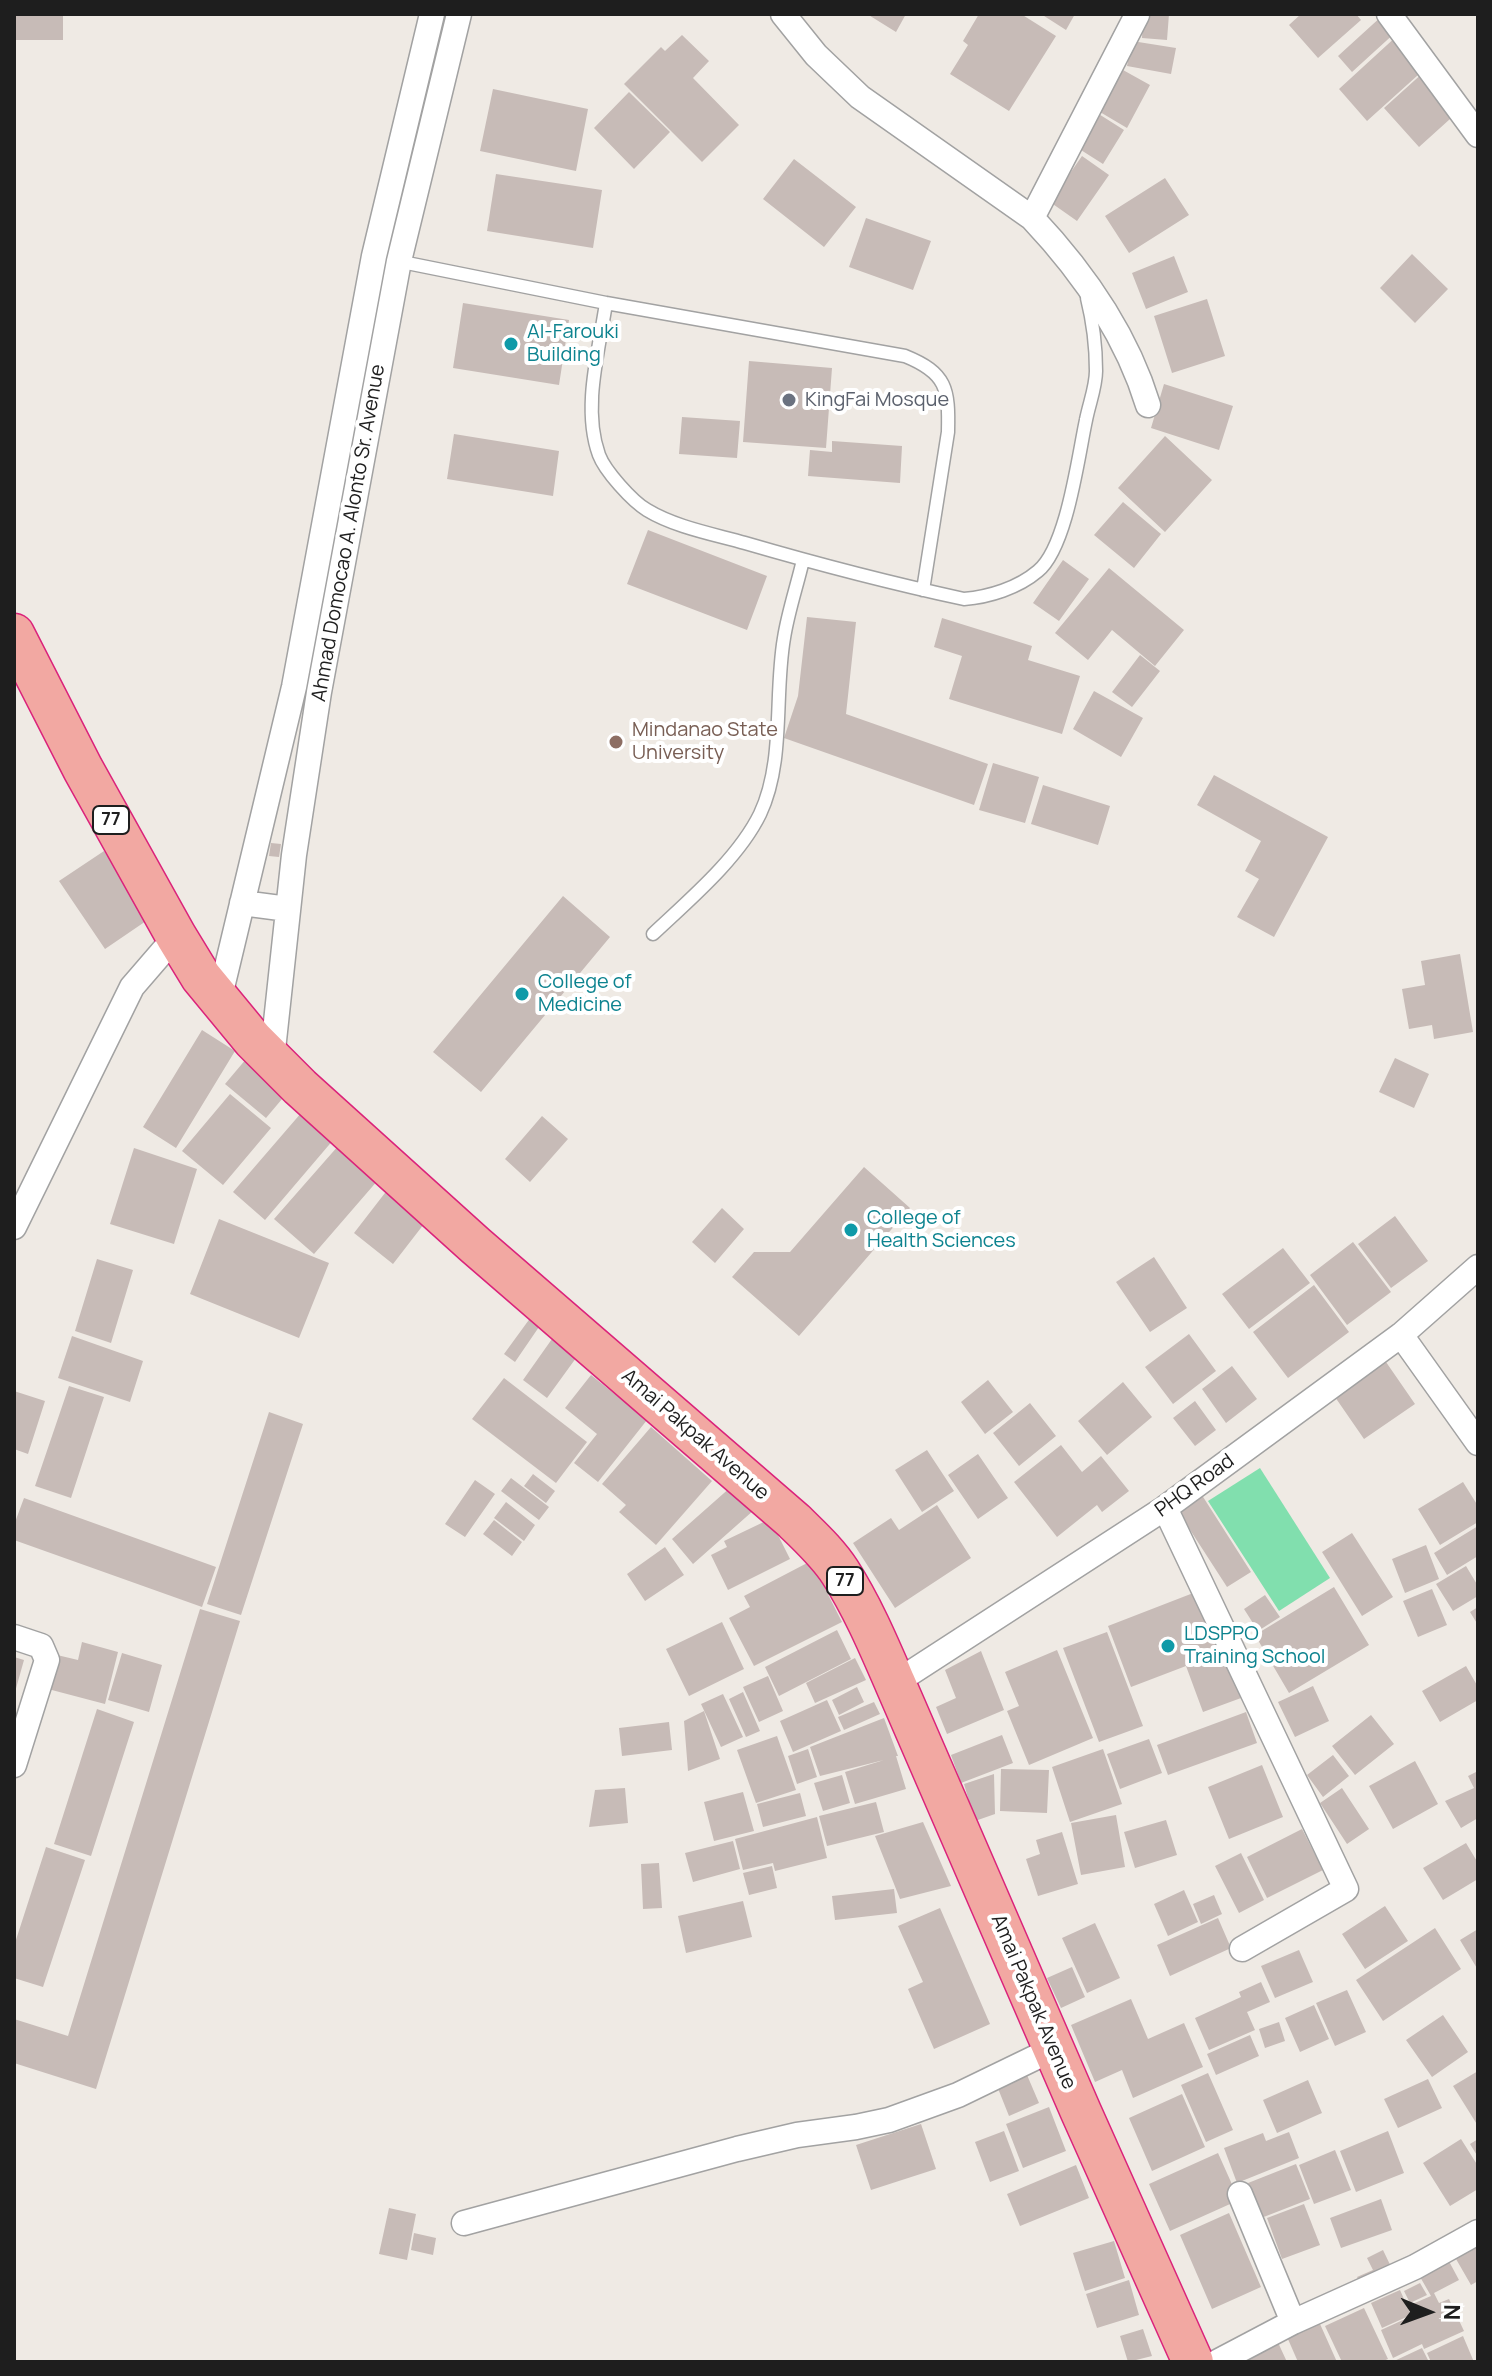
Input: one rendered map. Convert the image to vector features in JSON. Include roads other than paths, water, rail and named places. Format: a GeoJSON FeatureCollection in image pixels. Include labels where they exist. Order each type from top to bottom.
{"type":"FeatureCollection","features":[{"type":"Feature","properties":{"kind":"highway","name":"Amai Pakpak Avenue"},"geometry":{"type":"LineString","coordinates":[[14,634],[83,769],[176,936],[219,1000],[272,1059],[475,1245],[731,1465],[820,1547],[846,1583],[895,1683],[1053,2049],[1193,2362]]}},
{"type":"Feature","properties":{"kind":"street","name":"Ahmad Domocao A. Alonto Sr. Avenue"},"geometry":{"type":"LineString","coordinates":[[219,1000],[294,687],[374,256],[432,14]]}},
{"type":"Feature","properties":{"kind":"street","name":"Ahmad Domocao A. Alonto Sr. Avenue"},"geometry":{"type":"LineString","coordinates":[[272,1059],[288,909],[319,692],[399,261],[459,14]]}},
{"type":"Feature","properties":{"kind":"street"},"geometry":{"type":"LineString","coordinates":[[783,14],[816,55],[860,97],[1032,218],[1081,276],[1118,330],[1148,405]]}},
{"type":"Feature","properties":{"kind":"street"},"geometry":{"type":"LineString","coordinates":[[1389,14],[1478,135]]}},
{"type":"Feature","properties":{"kind":"street"},"geometry":{"type":"LineString","coordinates":[[1032,218],[1137,15]]}},
{"type":"Feature","properties":{"kind":"street"},"geometry":{"type":"LineString","coordinates":[[273,773],[306,777]]}},
{"type":"Feature","properties":{"kind":"street"},"geometry":{"type":"LineString","coordinates":[[242,903],[288,909]]}},
{"type":"Feature","properties":{"kind":"street"},"geometry":{"type":"LineString","coordinates":[[14,1227],[132,987],[176,936]]}},
{"type":"Feature","properties":{"kind":"street","name":"PHQ Road"},"geometry":{"type":"LineString","coordinates":[[895,1683],[1165,1508],[1401,1335],[1478,1267]]}},
{"type":"Feature","properties":{"kind":"street"},"geometry":{"type":"LineString","coordinates":[[1401,1335],[1478,1443]]}},
{"type":"Feature","properties":{"kind":"street"},"geometry":{"type":"LineString","coordinates":[[1165,1508],[1346,1889],[1242,1949]]}},
{"type":"Feature","properties":{"kind":"street"},"geometry":{"type":"LineString","coordinates":[[14,1637],[41,1646],[47,1660],[14,1765]]}},
{"type":"Feature","properties":{"kind":"street"},"geometry":{"type":"LineString","coordinates":[[464,2223],[737,2149],[797,2135],[889,2120],[958,2095],[1053,2049]]}},
{"type":"Feature","properties":{"kind":"street"},"geometry":{"type":"LineString","coordinates":[[1240,2194],[1293,2322]]}},
{"type":"Feature","properties":{"kind":"street"},"geometry":{"type":"LineString","coordinates":[[1217,2362],[1293,2322],[1415,2267],[1478,2232]]}},
{"type":"Feature","properties":{"kind":"lane"},"geometry":{"type":"LineString","coordinates":[[374,256],[606,303],[905,356],[927,365],[938,374],[945,388],[948,432],[923,590]]}},
{"type":"Feature","properties":{"kind":"lane"},"geometry":{"type":"LineString","coordinates":[[606,303],[594,383],[593,424],[600,456],[622,488],[646,510],[693,528],[803,560],[964,599],[982,598],[1001,592],[1039,571],[1050,557],[1069,504],[1096,374],[1092,318],[1081,276]]}},
{"type":"Feature","properties":{"kind":"lane"},"geometry":{"type":"LineString","coordinates":[[653,934],[698,891],[741,843],[760,814],[775,751],[784,638],[803,560]]}},
{"type":"Feature","properties":{"kind":"place","name":"Al-Farouki Building"},"geometry":{"type":"Point","coordinates":[511,344]}},
{"type":"Feature","properties":{"kind":"place","name":"KingFai Mosque"},"geometry":{"type":"Point","coordinates":[789,400]}},
{"type":"Feature","properties":{"kind":"place","name":"Mindanao State University"},"geometry":{"type":"Point","coordinates":[616,742]}},
{"type":"Feature","properties":{"kind":"place","name":"College of Medicine"},"geometry":{"type":"Point","coordinates":[522,994]}},
{"type":"Feature","properties":{"kind":"place","name":"College of Health Sciences"},"geometry":{"type":"Point","coordinates":[851,1230]}},
{"type":"Feature","properties":{"kind":"place","name":"LDSPPO Training School"},"geometry":{"type":"Point","coordinates":[1168,1646]}}]}
